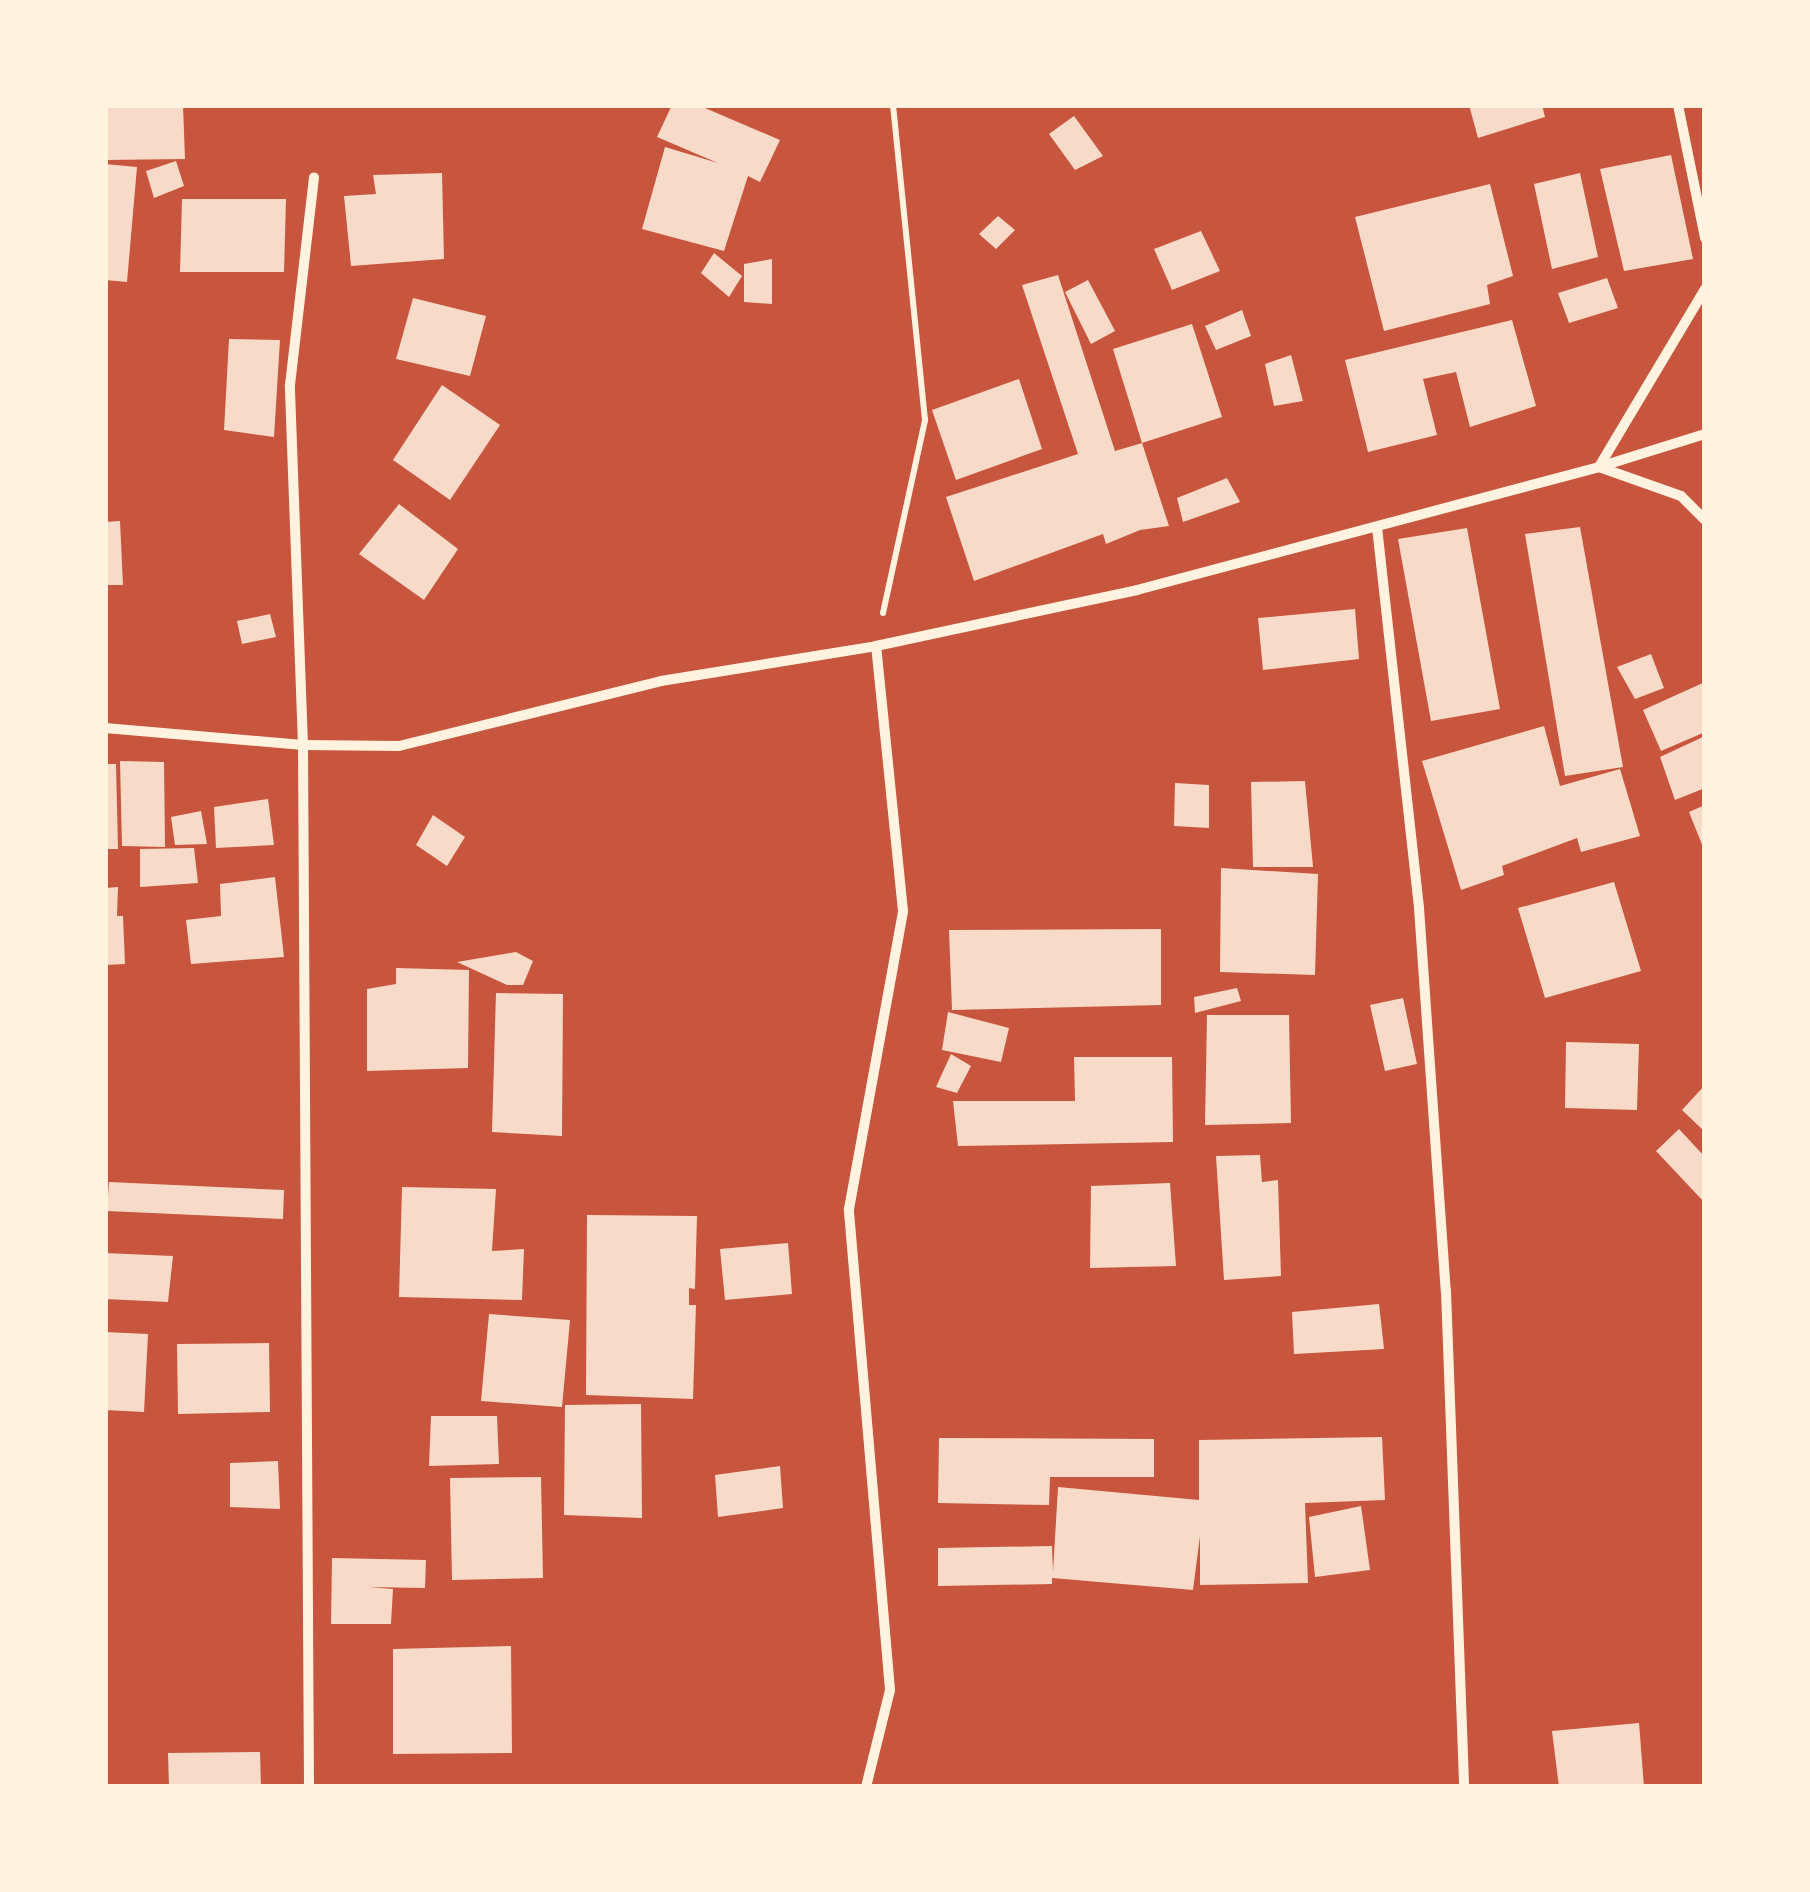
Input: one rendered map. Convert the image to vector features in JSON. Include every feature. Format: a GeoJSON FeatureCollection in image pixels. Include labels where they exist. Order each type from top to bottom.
{"type":"FeatureCollection","features":[{"type":"Feature","properties":{"kind":"street"},"geometry":{"type":"LineString","coordinates":[[1678,105],[1705,238]]}},
{"type":"Feature","properties":{"kind":"street"},"geometry":{"type":"LineString","coordinates":[[309,1787],[303,745],[290,385],[314,177]]}},
{"type":"Feature","properties":{"kind":"street"},"geometry":{"type":"LineString","coordinates":[[1599,467],[1705,289]]}},
{"type":"Feature","properties":{"kind":"street"},"geometry":{"type":"LineString","coordinates":[[105,728],[303,745],[399,746],[661,681],[876,646],[1137,590],[1599,467],[1705,434]]}},
{"type":"Feature","properties":{"kind":"street"},"geometry":{"type":"LineString","coordinates":[[1599,467],[1681,496],[1705,520]]}},
{"type":"Feature","properties":{"kind":"street"},"geometry":{"type":"LineString","coordinates":[[1377,527],[1419,908],[1446,1291],[1464,1787]]}},
{"type":"Feature","properties":{"kind":"street"},"geometry":{"type":"LineString","coordinates":[[866,1787],[890,1690],[849,1209],[904,911],[876,646]]}},
{"type":"Feature","properties":{"kind":"path"},"geometry":{"type":"LineString","coordinates":[[876,646],[925,420],[893,105]]}},
{"type":"Feature","properties":{"kind":"building"},"geometry":{"type":"Polygon","coordinates":[[[105,105],[183,105],[185,159],[105,160],[105,105]]]}},
{"type":"Feature","properties":{"kind":"building"},"geometry":{"type":"Polygon","coordinates":[[[672,105],[698,105],[780,140],[760,182],[748,176],[724,251],[642,229],[665,147],[718,163],[657,137],[672,105]]]}},
{"type":"Feature","properties":{"kind":"building"},"geometry":{"type":"Polygon","coordinates":[[[1469,105],[1542,105],[1545,117],[1478,138],[1469,105]]]}},
{"type":"Feature","properties":{"kind":"building"},"geometry":{"type":"Polygon","coordinates":[[[1074,116],[1103,156],[1075,170],[1049,134],[1074,116]]]}},
{"type":"Feature","properties":{"kind":"building"},"geometry":{"type":"Polygon","coordinates":[[[1671,155],[1693,259],[1624,271],[1600,169],[1671,155]]]}},
{"type":"Feature","properties":{"kind":"building"},"geometry":{"type":"Polygon","coordinates":[[[176,161],[184,186],[154,198],[146,171],[176,161]]]}},
{"type":"Feature","properties":{"kind":"building"},"geometry":{"type":"Polygon","coordinates":[[[105,164],[137,167],[127,282],[105,280],[105,164]]]}},
{"type":"Feature","properties":{"kind":"building"},"geometry":{"type":"Polygon","coordinates":[[[442,173],[444,259],[351,266],[344,196],[376,194],[373,175],[442,173]]]}},
{"type":"Feature","properties":{"kind":"building"},"geometry":{"type":"Polygon","coordinates":[[[1580,173],[1598,257],[1552,269],[1534,184],[1580,173]]]}},
{"type":"Feature","properties":{"kind":"building"},"geometry":{"type":"Polygon","coordinates":[[[1490,184],[1513,276],[1487,285],[1490,304],[1384,331],[1355,217],[1490,184]]]}},
{"type":"Feature","properties":{"kind":"building"},"geometry":{"type":"Polygon","coordinates":[[[182,199],[286,199],[284,272],[180,272],[182,199]]]}},
{"type":"Feature","properties":{"kind":"building"},"geometry":{"type":"Polygon","coordinates":[[[998,216],[1015,230],[996,249],[979,234],[998,216]]]}},
{"type":"Feature","properties":{"kind":"building"},"geometry":{"type":"Polygon","coordinates":[[[1201,231],[1220,271],[1172,290],[1154,249],[1201,231]]]}},
{"type":"Feature","properties":{"kind":"building"},"geometry":{"type":"Polygon","coordinates":[[[714,253],[742,276],[729,297],[701,273],[714,253]]]}},
{"type":"Feature","properties":{"kind":"building"},"geometry":{"type":"Polygon","coordinates":[[[772,259],[772,304],[744,302],[744,264],[772,259]]]}},
{"type":"Feature","properties":{"kind":"building"},"geometry":{"type":"Polygon","coordinates":[[[1058,275],[1115,451],[1142,443],[1169,526],[1140,530],[1106,544],[1103,534],[974,581],[946,497],[1078,454],[1022,285],[1058,275]]]}},
{"type":"Feature","properties":{"kind":"building"},"geometry":{"type":"Polygon","coordinates":[[[1607,278],[1618,308],[1569,323],[1558,293],[1607,278]]]}},
{"type":"Feature","properties":{"kind":"building"},"geometry":{"type":"Polygon","coordinates":[[[1088,280],[1115,331],[1091,344],[1065,292],[1088,280]]]}},
{"type":"Feature","properties":{"kind":"building"},"geometry":{"type":"Polygon","coordinates":[[[413,298],[486,316],[470,376],[396,359],[413,298]]]}},
{"type":"Feature","properties":{"kind":"building"},"geometry":{"type":"Polygon","coordinates":[[[1242,310],[1251,336],[1216,350],[1205,326],[1242,310]]]}},
{"type":"Feature","properties":{"kind":"building"},"geometry":{"type":"Polygon","coordinates":[[[1512,320],[1536,406],[1470,427],[1456,372],[1423,379],[1437,435],[1368,452],[1345,360],[1512,320]]]}},
{"type":"Feature","properties":{"kind":"building"},"geometry":{"type":"Polygon","coordinates":[[[1192,324],[1222,417],[1142,443],[1113,349],[1192,324]]]}},
{"type":"Feature","properties":{"kind":"building"},"geometry":{"type":"Polygon","coordinates":[[[229,339],[280,340],[274,437],[224,430],[229,339]]]}},
{"type":"Feature","properties":{"kind":"building"},"geometry":{"type":"Polygon","coordinates":[[[1291,355],[1303,401],[1274,406],[1265,364],[1291,355]]]}},
{"type":"Feature","properties":{"kind":"building"},"geometry":{"type":"Polygon","coordinates":[[[1019,379],[1042,449],[956,480],[932,410],[1019,379]]]}},
{"type":"Feature","properties":{"kind":"building"},"geometry":{"type":"Polygon","coordinates":[[[442,385],[500,425],[450,500],[393,460],[442,385]]]}},
{"type":"Feature","properties":{"kind":"building"},"geometry":{"type":"Polygon","coordinates":[[[1227,478],[1240,502],[1183,522],[1177,498],[1227,478]]]}},
{"type":"Feature","properties":{"kind":"building"},"geometry":{"type":"Polygon","coordinates":[[[399,504],[458,549],[424,600],[359,554],[399,504]]]}},
{"type":"Feature","properties":{"kind":"building"},"geometry":{"type":"Polygon","coordinates":[[[120,521],[123,585],[105,585],[105,522],[120,521]]]}},
{"type":"Feature","properties":{"kind":"building"},"geometry":{"type":"Polygon","coordinates":[[[1580,527],[1623,767],[1565,776],[1525,534],[1580,527]]]}},
{"type":"Feature","properties":{"kind":"building"},"geometry":{"type":"Polygon","coordinates":[[[1467,528],[1500,709],[1431,721],[1398,539],[1467,528]]]}},
{"type":"Feature","properties":{"kind":"building"},"geometry":{"type":"Polygon","coordinates":[[[1355,609],[1359,659],[1263,670],[1258,618],[1355,609]]]}},
{"type":"Feature","properties":{"kind":"building"},"geometry":{"type":"Polygon","coordinates":[[[270,614],[276,637],[242,644],[237,621],[270,614]]]}},
{"type":"Feature","properties":{"kind":"building"},"geometry":{"type":"Polygon","coordinates":[[[1651,654],[1664,688],[1635,699],[1617,667],[1651,654]]]}},
{"type":"Feature","properties":{"kind":"building"},"geometry":{"type":"Polygon","coordinates":[[[1705,682],[1705,732],[1661,751],[1643,710],[1705,682]]]}},
{"type":"Feature","properties":{"kind":"building"},"geometry":{"type":"Polygon","coordinates":[[[1544,726],[1560,786],[1620,769],[1640,836],[1581,852],[1577,838],[1502,866],[1504,875],[1461,890],[1422,761],[1544,726]]]}},
{"type":"Feature","properties":{"kind":"building"},"geometry":{"type":"Polygon","coordinates":[[[1705,736],[1705,788],[1675,800],[1660,757],[1705,736]]]}},
{"type":"Feature","properties":{"kind":"building"},"geometry":{"type":"Polygon","coordinates":[[[120,761],[164,762],[165,847],[122,846],[120,761]]]}},
{"type":"Feature","properties":{"kind":"building"},"geometry":{"type":"Polygon","coordinates":[[[105,764],[116,764],[118,849],[105,849],[105,764]]]}},
{"type":"Feature","properties":{"kind":"building"},"geometry":{"type":"Polygon","coordinates":[[[1305,781],[1313,867],[1253,867],[1251,782],[1305,781]]]}},
{"type":"Feature","properties":{"kind":"building"},"geometry":{"type":"Polygon","coordinates":[[[1175,783],[1209,785],[1209,828],[1174,826],[1175,783]]]}},
{"type":"Feature","properties":{"kind":"building"},"geometry":{"type":"Polygon","coordinates":[[[268,799],[274,845],[216,848],[214,807],[268,799]]]}},
{"type":"Feature","properties":{"kind":"building"},"geometry":{"type":"Polygon","coordinates":[[[1705,805],[1705,852],[1689,812],[1705,805]]]}},
{"type":"Feature","properties":{"kind":"building"},"geometry":{"type":"Polygon","coordinates":[[[201,811],[207,844],[175,845],[171,817],[201,811]]]}},
{"type":"Feature","properties":{"kind":"building"},"geometry":{"type":"Polygon","coordinates":[[[433,815],[465,837],[447,866],[416,845],[433,815]]]}},
{"type":"Feature","properties":{"kind":"building"},"geometry":{"type":"Polygon","coordinates":[[[194,848],[198,883],[140,887],[140,849],[194,848]]]}},
{"type":"Feature","properties":{"kind":"building"},"geometry":{"type":"Polygon","coordinates":[[[1221,868],[1318,874],[1315,975],[1220,972],[1221,868]]]}},
{"type":"Feature","properties":{"kind":"building"},"geometry":{"type":"Polygon","coordinates":[[[275,877],[284,957],[191,964],[186,920],[221,916],[220,884],[275,877]]]}},
{"type":"Feature","properties":{"kind":"building"},"geometry":{"type":"Polygon","coordinates":[[[1614,882],[1641,971],[1545,998],[1518,908],[1614,882]]]}},
{"type":"Feature","properties":{"kind":"building"},"geometry":{"type":"Polygon","coordinates":[[[118,887],[117,916],[123,916],[125,964],[105,965],[105,888],[118,887]]]}},
{"type":"Feature","properties":{"kind":"building"},"geometry":{"type":"Polygon","coordinates":[[[1161,929],[1161,1005],[952,1010],[949,930],[1161,929]]]}},
{"type":"Feature","properties":{"kind":"building"},"geometry":{"type":"Polygon","coordinates":[[[516,952],[533,961],[523,985],[507,985],[457,962],[516,952]]]}},
{"type":"Feature","properties":{"kind":"building"},"geometry":{"type":"Polygon","coordinates":[[[396,968],[469,970],[468,1068],[367,1071],[367,989],[396,984],[396,968]]]}},
{"type":"Feature","properties":{"kind":"building"},"geometry":{"type":"Polygon","coordinates":[[[1237,988],[1241,1001],[1195,1013],[1194,997],[1237,988]]]}},
{"type":"Feature","properties":{"kind":"building"},"geometry":{"type":"Polygon","coordinates":[[[496,993],[563,994],[562,1136],[492,1132],[496,993]]]}},
{"type":"Feature","properties":{"kind":"building"},"geometry":{"type":"Polygon","coordinates":[[[1403,998],[1417,1064],[1385,1071],[1370,1005],[1403,998]]]}},
{"type":"Feature","properties":{"kind":"building"},"geometry":{"type":"Polygon","coordinates":[[[948,1012],[1009,1028],[1001,1062],[942,1050],[948,1012]]]}},
{"type":"Feature","properties":{"kind":"building"},"geometry":{"type":"Polygon","coordinates":[[[1207,1015],[1289,1015],[1291,1123],[1205,1125],[1207,1015]]]}},
{"type":"Feature","properties":{"kind":"building"},"geometry":{"type":"Polygon","coordinates":[[[1566,1042],[1639,1044],[1637,1110],[1565,1108],[1566,1042]]]}},
{"type":"Feature","properties":{"kind":"building"},"geometry":{"type":"Polygon","coordinates":[[[951,1054],[971,1066],[957,1093],[936,1087],[951,1054]]]}},
{"type":"Feature","properties":{"kind":"building"},"geometry":{"type":"Polygon","coordinates":[[[1074,1057],[1172,1057],[1173,1142],[958,1146],[953,1101],[1075,1101],[1074,1057]]]}},
{"type":"Feature","properties":{"kind":"building"},"geometry":{"type":"Polygon","coordinates":[[[1705,1085],[1705,1132],[1682,1110],[1705,1085]]]}},
{"type":"Feature","properties":{"kind":"building"},"geometry":{"type":"Polygon","coordinates":[[[1679,1129],[1705,1157],[1705,1203],[1656,1151],[1679,1129]]]}},
{"type":"Feature","properties":{"kind":"building"},"geometry":{"type":"Polygon","coordinates":[[[1260,1155],[1262,1182],[1278,1180],[1281,1276],[1224,1280],[1216,1156],[1260,1155]]]}},
{"type":"Feature","properties":{"kind":"building"},"geometry":{"type":"Polygon","coordinates":[[[109,1182],[284,1190],[283,1219],[107,1211],[109,1182]]]}},
{"type":"Feature","properties":{"kind":"building"},"geometry":{"type":"Polygon","coordinates":[[[1170,1183],[1176,1266],[1090,1268],[1091,1186],[1170,1183]]]}},
{"type":"Feature","properties":{"kind":"building"},"geometry":{"type":"Polygon","coordinates":[[[402,1187],[496,1189],[492,1251],[524,1249],[522,1300],[399,1297],[402,1187]]]}},
{"type":"Feature","properties":{"kind":"building"},"geometry":{"type":"Polygon","coordinates":[[[587,1215],[697,1216],[695,1289],[689,1288],[689,1305],[696,1305],[693,1399],[586,1395],[587,1215]]]}},
{"type":"Feature","properties":{"kind":"building"},"geometry":{"type":"Polygon","coordinates":[[[788,1243],[792,1294],[725,1300],[720,1249],[788,1243]]]}},
{"type":"Feature","properties":{"kind":"building"},"geometry":{"type":"Polygon","coordinates":[[[105,1253],[173,1256],[168,1302],[105,1299],[105,1253]]]}},
{"type":"Feature","properties":{"kind":"building"},"geometry":{"type":"Polygon","coordinates":[[[1379,1304],[1384,1349],[1294,1354],[1292,1312],[1379,1304]]]}},
{"type":"Feature","properties":{"kind":"building"},"geometry":{"type":"Polygon","coordinates":[[[489,1314],[570,1320],[562,1407],[481,1401],[489,1314]]]}},
{"type":"Feature","properties":{"kind":"building"},"geometry":{"type":"Polygon","coordinates":[[[105,1332],[148,1334],[144,1412],[105,1410],[105,1332]]]}},
{"type":"Feature","properties":{"kind":"building"},"geometry":{"type":"Polygon","coordinates":[[[269,1343],[270,1412],[178,1414],[177,1344],[269,1343]]]}},
{"type":"Feature","properties":{"kind":"building"},"geometry":{"type":"Polygon","coordinates":[[[641,1404],[642,1518],[564,1515],[565,1405],[641,1404]]]}},
{"type":"Feature","properties":{"kind":"building"},"geometry":{"type":"Polygon","coordinates":[[[431,1416],[497,1416],[499,1464],[429,1466],[431,1416]]]}},
{"type":"Feature","properties":{"kind":"building"},"geometry":{"type":"Polygon","coordinates":[[[1382,1437],[1385,1500],[1305,1503],[1308,1583],[1200,1585],[1200,1536],[1193,1590],[1052,1578],[1052,1584],[938,1586],[938,1548],[1052,1546],[1053,1572],[1058,1487],[1199,1500],[1199,1440],[1382,1437]]]}},
{"type":"Feature","properties":{"kind":"building"},"geometry":{"type":"Polygon","coordinates":[[[939,1438],[1154,1439],[1154,1477],[1050,1477],[1049,1505],[938,1503],[939,1438]]]}},
{"type":"Feature","properties":{"kind":"building"},"geometry":{"type":"Polygon","coordinates":[[[278,1461],[280,1509],[230,1507],[230,1463],[278,1461]]]}},
{"type":"Feature","properties":{"kind":"building"},"geometry":{"type":"Polygon","coordinates":[[[780,1466],[783,1508],[718,1517],[715,1475],[780,1466]]]}},
{"type":"Feature","properties":{"kind":"building"},"geometry":{"type":"Polygon","coordinates":[[[541,1477],[543,1578],[452,1580],[450,1478],[541,1477]]]}},
{"type":"Feature","properties":{"kind":"building"},"geometry":{"type":"Polygon","coordinates":[[[1361,1506],[1370,1570],[1315,1577],[1309,1517],[1361,1506]]]}},
{"type":"Feature","properties":{"kind":"building"},"geometry":{"type":"Polygon","coordinates":[[[332,1558],[426,1560],[425,1588],[369,1587],[393,1589],[391,1624],[331,1624],[332,1558]]]}},
{"type":"Feature","properties":{"kind":"building"},"geometry":{"type":"Polygon","coordinates":[[[511,1646],[512,1753],[393,1754],[393,1649],[511,1646]]]}},
{"type":"Feature","properties":{"kind":"building"},"geometry":{"type":"Polygon","coordinates":[[[1639,1723],[1644,1787],[1559,1787],[1552,1731],[1639,1723]]]}},
{"type":"Feature","properties":{"kind":"building"},"geometry":{"type":"Polygon","coordinates":[[[260,1752],[261,1787],[169,1787],[168,1753],[260,1752]]]}}]}
